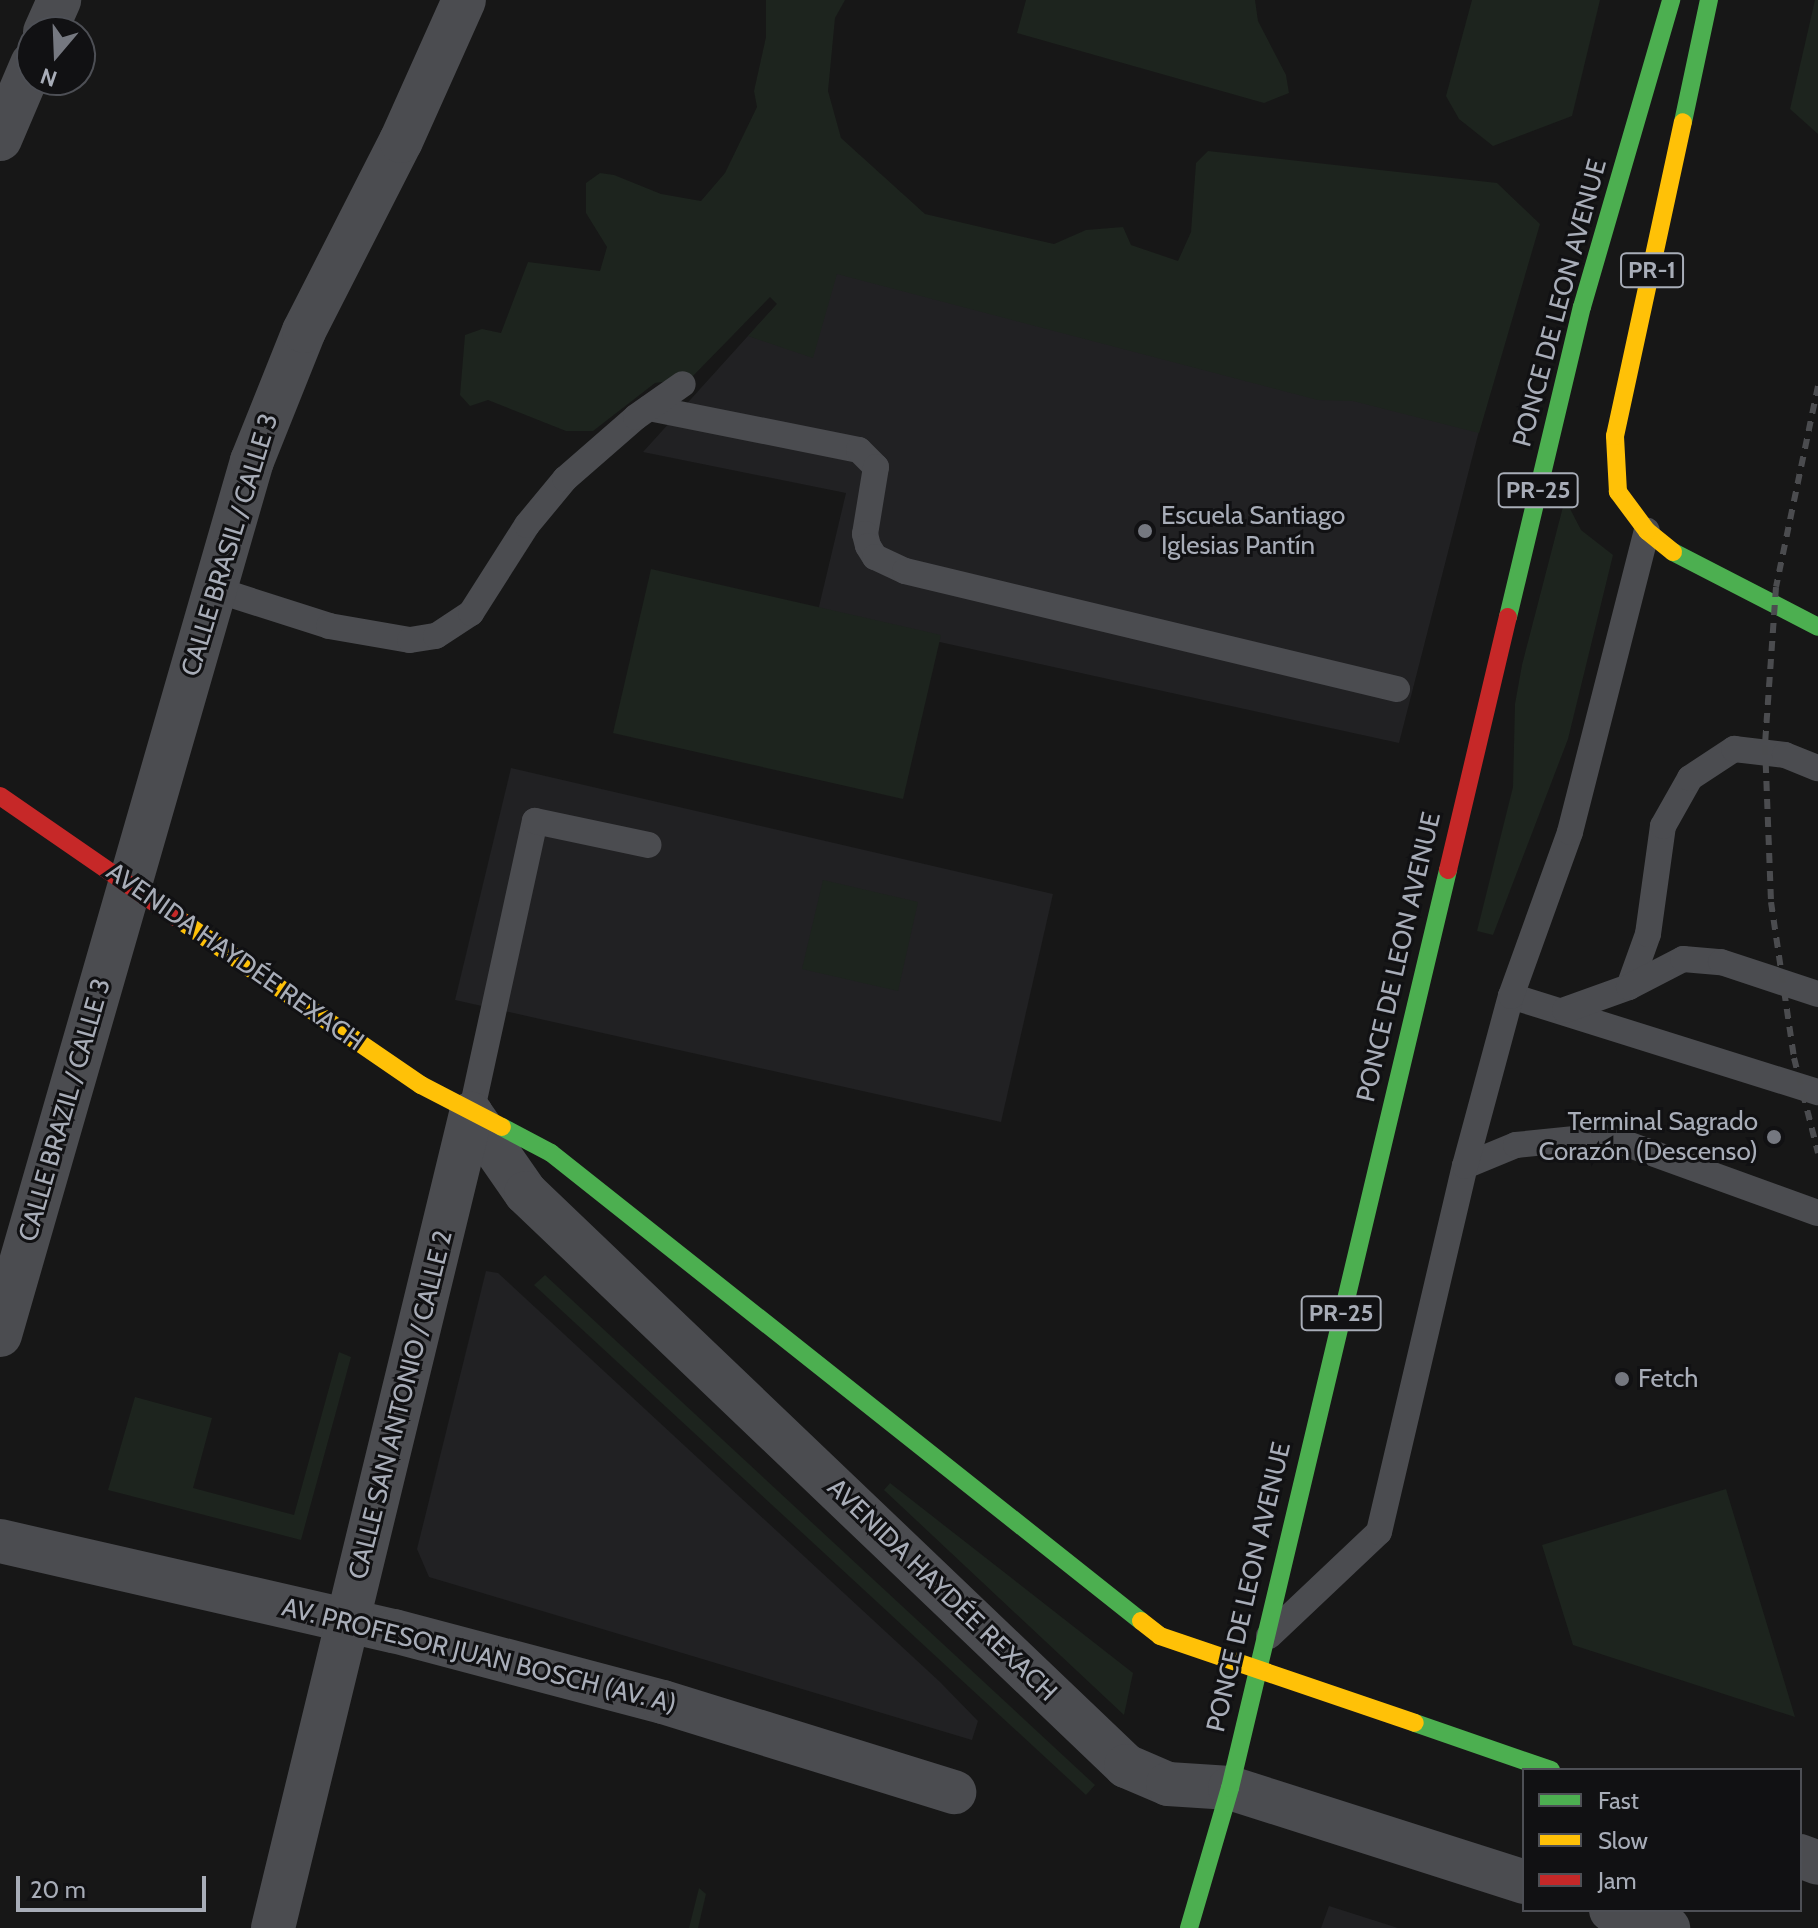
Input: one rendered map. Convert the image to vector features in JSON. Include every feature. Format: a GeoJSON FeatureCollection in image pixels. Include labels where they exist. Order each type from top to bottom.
{"type":"FeatureCollection","features":[{"type":"Feature","properties":{"kind":"main road","name":"PONCE DE LEON AVENUE"},"geometry":{"type":"LineString","coordinates":[[1189,1928],[1230,1788],[1255,1669],[1582,307],[1671,0]]}},
{"type":"Feature","properties":{"kind":"main road","name":"PR-1"},"geometry":{"type":"LineString","coordinates":[[1709,0],[1615,436],[1618,492],[1647,531],[1673,552],[1818,627]]}},
{"type":"Feature","properties":{"kind":"main road","name":"AVENIDA HAYDÉE REXACH"},"geometry":{"type":"LineString","coordinates":[[0,796],[471,1114],[551,1153],[1160,1636],[1545,1768]]}},
{"type":"Feature","properties":{"kind":"street","name":"CALLE BRASIL / CALLE 3"},"geometry":{"type":"LineString","coordinates":[[129,885],[252,461],[304,331],[401,141],[464,0]]}},
{"type":"Feature","properties":{"kind":"street"},"geometry":{"type":"LineString","coordinates":[[0,139],[18,96]]}},
{"type":"Feature","properties":{"kind":"street","name":"CALLE BRAZIL / CALLE 3"},"geometry":{"type":"LineString","coordinates":[[0,1335],[129,885]]}},
{"type":"Feature","properties":{"kind":"street","name":"CALLE SAN ANTONIO / CALLE 2"},"geometry":{"type":"LineString","coordinates":[[273,1928],[471,1114]]}},
{"type":"Feature","properties":{"kind":"street","name":"AVENIDA HAYDÉE REXACH"},"geometry":{"type":"LineString","coordinates":[[471,1114],[526,1193],[1126,1766],[1168,1784],[1230,1788],[1522,1881]]}},
{"type":"Feature","properties":{"kind":"street","name":"AV. PROFESOR JUAN BOSCH (AV. A)"},"geometry":{"type":"LineString","coordinates":[[0,1541],[348,1622],[663,1702],[954,1792]]}},
{"type":"Feature","properties":{"kind":"street"},"geometry":{"type":"LineString","coordinates":[[1617,1912],[1668,1928]]}},
{"type":"Feature","properties":{"kind":"lane"},"geometry":{"type":"LineString","coordinates":[[214,589],[341,628],[410,640],[436,636],[471,613],[527,525],[565,479],[649,408],[683,384]]}},
{"type":"Feature","properties":{"kind":"lane"},"geometry":{"type":"LineString","coordinates":[[649,408],[859,450],[876,467],[865,534],[868,546],[875,557],[905,571],[1397,689]]}},
{"type":"Feature","properties":{"kind":"lane"},"geometry":{"type":"LineString","coordinates":[[1262,1642],[1379,1532],[1465,1166],[1511,996],[1570,832],[1647,531]]}},
{"type":"Feature","properties":{"kind":"lane"},"geometry":{"type":"LineString","coordinates":[[1629,987],[1648,934],[1663,826],[1690,778],[1734,749],[1785,755],[1818,768]]}},
{"type":"Feature","properties":{"kind":"lane"},"geometry":{"type":"LineString","coordinates":[[471,1114],[535,821],[649,845]]}},
{"type":"Feature","properties":{"kind":"lane"},"geometry":{"type":"LineString","coordinates":[[1565,1010],[1629,987],[1683,959],[1721,962],[1818,994]]}},
{"type":"Feature","properties":{"kind":"lane"},"geometry":{"type":"LineString","coordinates":[[1511,996],[1565,1010],[1818,1092]]}},
{"type":"Feature","properties":{"kind":"lane"},"geometry":{"type":"LineString","coordinates":[[1465,1166],[1516,1145],[1605,1136],[1818,1213]]}},
{"type":"Feature","properties":{"kind":"shaded area"},"geometry":{"type":"Polygon","coordinates":[[[766,0],[845,0],[835,18],[828,91],[841,138],[925,214],[1054,244],[1086,230],[1123,227],[1131,245],[1178,261],[1191,232],[1196,163],[1208,151],[1497,183],[1540,224],[1479,433],[1353,401],[1318,400],[837,274],[813,358],[748,336],[777,304],[770,297],[691,378],[655,383],[593,431],[566,431],[488,400],[470,406],[460,395],[465,335],[482,329],[501,333],[528,262],[600,271],[607,247],[586,213],[586,183],[600,173],[614,175],[661,194],[701,201],[725,173],[757,107],[754,91],[766,37],[766,0]]]}},
{"type":"Feature","properties":{"kind":"shaded area"},"geometry":{"type":"Polygon","coordinates":[[[1026,0],[1255,0],[1258,21],[1286,75],[1289,93],[1264,103],[1017,33],[1026,0]]]}},
{"type":"Feature","properties":{"kind":"shaded area"},"geometry":{"type":"Polygon","coordinates":[[[1472,0],[1600,0],[1572,116],[1493,146],[1459,119],[1446,96],[1472,0]]]}},
{"type":"Feature","properties":{"kind":"shaded area"},"geometry":{"type":"Polygon","coordinates":[[[1815,0],[1818,0],[1818,134],[1790,109],[1815,0]]]}},
{"type":"Feature","properties":{"kind":"shaded area","name":"Escuela Santiago Iglesias Pantín"},"geometry":{"type":"Polygon","coordinates":[[[842,257],[1488,396],[1399,743],[817,615],[846,493],[643,452],[777,304],[842,257]]]}},
{"type":"Feature","properties":{"kind":"shaded area"},"geometry":{"type":"Polygon","coordinates":[[[1565,499],[1581,530],[1613,555],[1568,739],[1493,935],[1477,931],[1513,787],[1515,704],[1522,665],[1565,499]]]}},
{"type":"Feature","properties":{"kind":"shaded area"},"geometry":{"type":"Polygon","coordinates":[[[651,569],[941,635],[903,799],[613,733],[651,569]]]}},
{"type":"Feature","properties":{"kind":"shaded area"},"geometry":{"type":"Polygon","coordinates":[[[511,768],[1053,894],[1001,1122],[455,1000],[511,768]]]}},
{"type":"Feature","properties":{"kind":"shaded area"},"geometry":{"type":"Polygon","coordinates":[[[823,880],[918,902],[898,991],[802,969],[823,880]]]}},
{"type":"Feature","properties":{"kind":"shaded area"},"geometry":{"type":"Polygon","coordinates":[[[486,1271],[498,1273],[940,1682],[978,1721],[972,1740],[429,1577],[417,1549],[486,1271]]]}},
{"type":"Feature","properties":{"kind":"shaded area"},"geometry":{"type":"Polygon","coordinates":[[[545,1275],[1095,1785],[1086,1795],[534,1285],[545,1275]]]}},
{"type":"Feature","properties":{"kind":"shaded area"},"geometry":{"type":"Polygon","coordinates":[[[339,1352],[351,1357],[301,1540],[108,1490],[135,1397],[212,1418],[193,1488],[294,1515],[339,1352]]]}},
{"type":"Feature","properties":{"kind":"shaded area"},"geometry":{"type":"Polygon","coordinates":[[[890,1483],[1133,1673],[1124,1715],[884,1490],[890,1483]]]}},
{"type":"Feature","properties":{"kind":"shaded area"},"geometry":{"type":"Polygon","coordinates":[[[1726,1489],[1795,1717],[1573,1645],[1542,1545],[1726,1489]]]}},
{"type":"Feature","properties":{"kind":"shaded area"},"geometry":{"type":"Polygon","coordinates":[[[699,1888],[706,1894],[698,1928],[689,1928],[699,1888]]]}},
{"type":"Feature","properties":{"kind":"shaded area"},"geometry":{"type":"Polygon","coordinates":[[[1329,1906],[1398,1928],[1321,1928],[1329,1906]]]}},
{"type":"Feature","properties":{"kind":"railway"},"geometry":{"type":"LineString","coordinates":[[1818,386],[1776,587],[1765,745],[1771,902],[1794,1058],[1818,1153]]}},
{"type":"Feature","properties":{"kind":"traffic: fast"},"geometry":{"type":"LineString","coordinates":[[1508,617],[1582,307],[1671,0]]}},
{"type":"Feature","properties":{"kind":"traffic: fast"},"geometry":{"type":"LineString","coordinates":[[1683,122],[1709,0]]}},
{"type":"Feature","properties":{"kind":"traffic: fast"},"geometry":{"type":"LineString","coordinates":[[1673,552],[1818,627]]}},
{"type":"Feature","properties":{"kind":"traffic: fast"},"geometry":{"type":"LineString","coordinates":[[1189,1928],[1230,1788],[1448,870]]}},
{"type":"Feature","properties":{"kind":"traffic: fast"},"geometry":{"type":"LineString","coordinates":[[502,1127],[551,1153],[1141,1621]]}},
{"type":"Feature","properties":{"kind":"traffic: fast"},"geometry":{"type":"LineString","coordinates":[[1415,1723],[1545,1768]]}},
{"type":"Feature","properties":{"kind":"traffic: slow"},"geometry":{"type":"LineString","coordinates":[[1673,552],[1647,531],[1618,492],[1615,436],[1683,122]]}},
{"type":"Feature","properties":{"kind":"traffic: slow"},"geometry":{"type":"LineString","coordinates":[[180,920],[421,1085],[502,1127]]}},
{"type":"Feature","properties":{"kind":"traffic: slow"},"geometry":{"type":"LineString","coordinates":[[1141,1621],[1160,1636],[1415,1723]]}},
{"type":"Feature","properties":{"kind":"traffic: jam"},"geometry":{"type":"LineString","coordinates":[[1448,870],[1508,617]]}},
{"type":"Feature","properties":{"kind":"traffic: jam"},"geometry":{"type":"LineString","coordinates":[[0,796],[180,920]]}},
{"type":"Feature","properties":{"kind":"place","name":"Escuela Santiago Iglesias Pantín"},"geometry":{"type":"Point","coordinates":[1145,531]}},
{"type":"Feature","properties":{"kind":"place","name":"Terminal Sagrado Corazón (Descenso)"},"geometry":{"type":"Point","coordinates":[1774,1137]}},
{"type":"Feature","properties":{"kind":"place","name":"Fetch"},"geometry":{"type":"Point","coordinates":[1622,1379]}}]}
